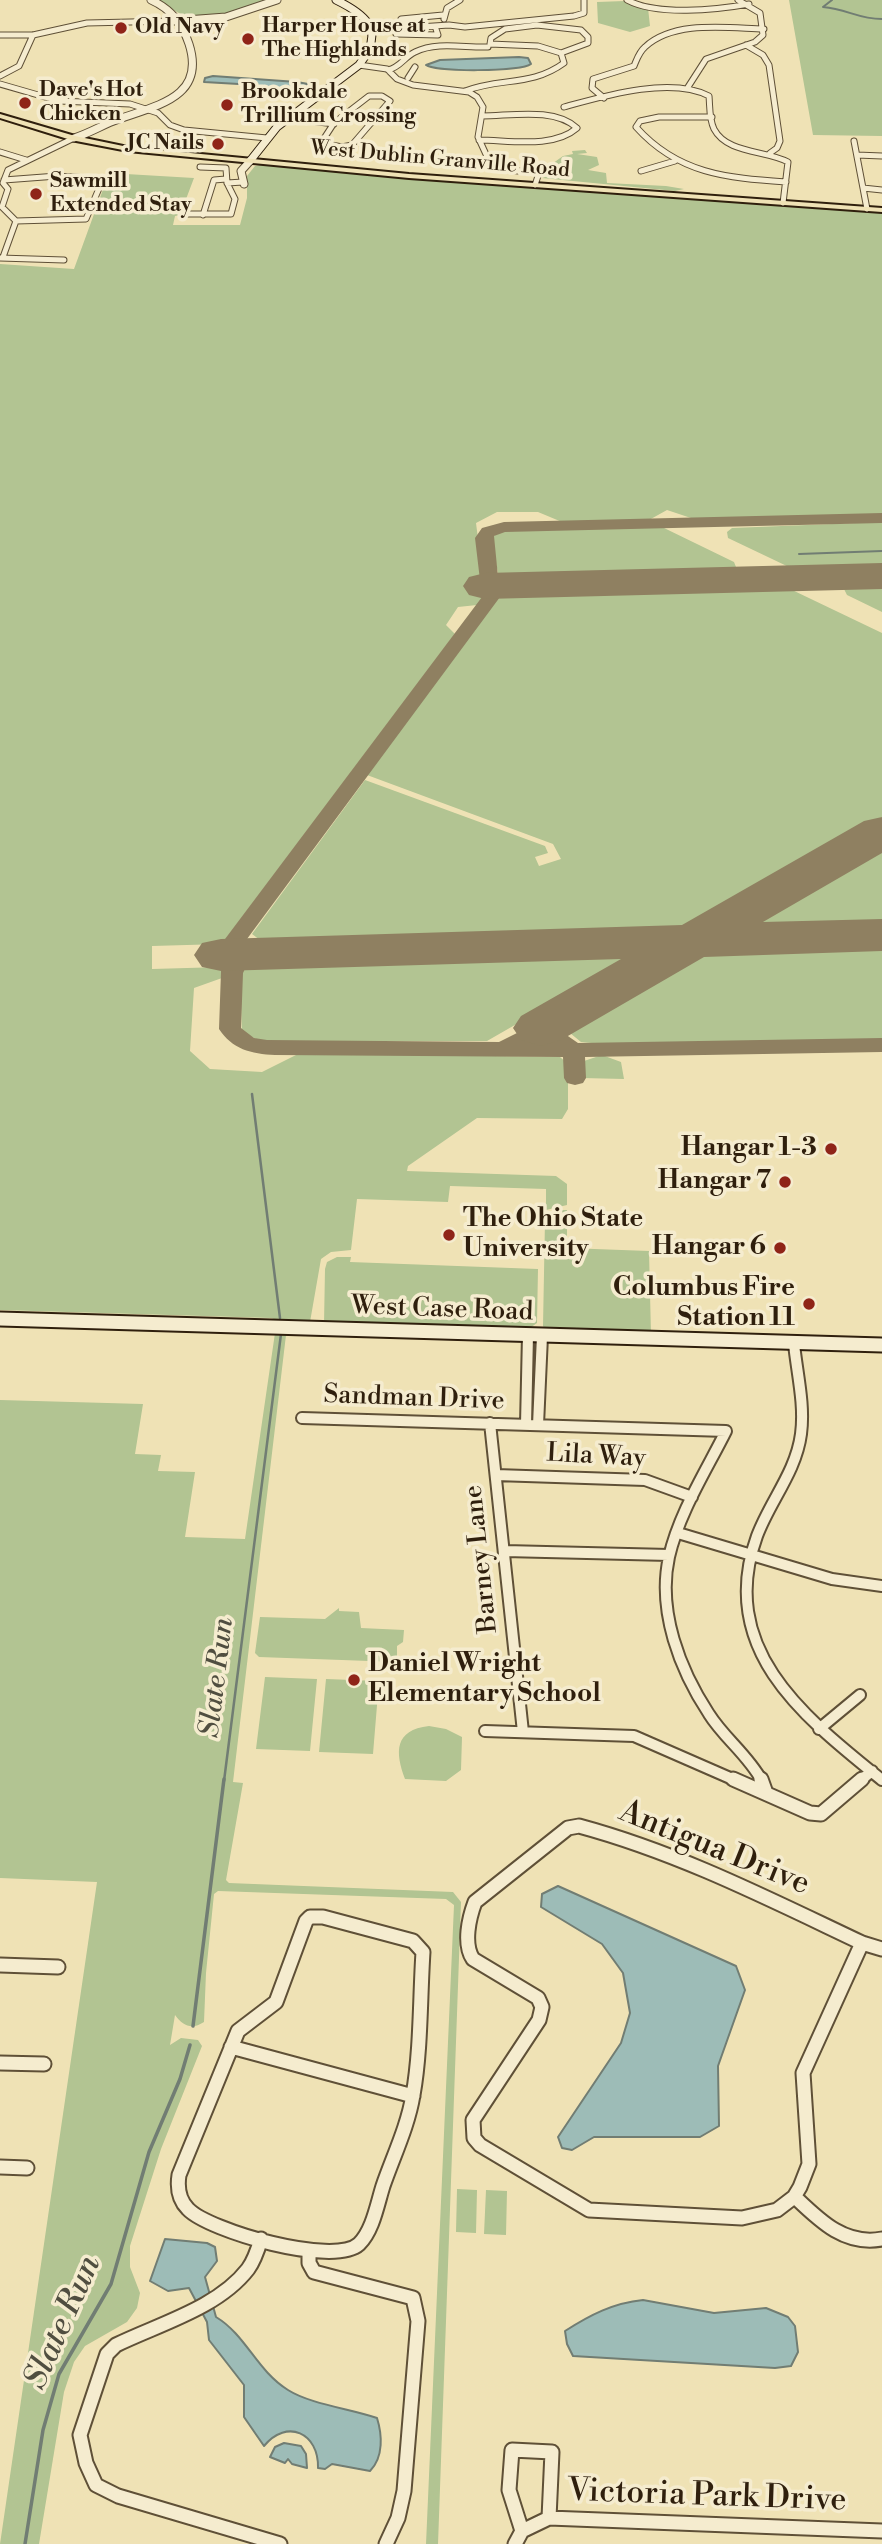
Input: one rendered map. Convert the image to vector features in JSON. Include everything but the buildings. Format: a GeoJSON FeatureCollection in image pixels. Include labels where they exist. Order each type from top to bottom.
{"type":"FeatureCollection","features":[{"type":"Feature","properties":{"kind":"main road"},"geometry":{"type":"LineString","coordinates":[[140,0],[162,9],[176,21],[233,15],[277,0]]}},
{"type":"Feature","properties":{"kind":"main road"},"geometry":{"type":"LineString","coordinates":[[74,138],[145,108],[174,90],[188,71],[189,57],[176,21],[169,9],[151,0]]}},
{"type":"Feature","properties":{"kind":"main road"},"geometry":{"type":"LineString","coordinates":[[243,183],[242,171],[267,138],[290,117],[359,65],[373,46],[373,30],[362,15],[336,0]]}},
{"type":"Feature","properties":{"kind":"main road","name":"West Dublin Granville Road"},"geometry":{"type":"LineString","coordinates":[[0,116],[74,138],[120,148],[531,185],[882,210]]}},
{"type":"Feature","properties":{"kind":"main road","name":"West Case Road"},"geometry":{"type":"LineString","coordinates":[[0,1319],[882,1345]]}},
{"type":"Feature","properties":{"kind":"street"},"geometry":{"type":"LineString","coordinates":[[443,17],[447,8],[460,0]]}},
{"type":"Feature","properties":{"kind":"street"},"geometry":{"type":"LineString","coordinates":[[373,30],[449,25],[465,27],[580,15],[584,13],[584,0]]}},
{"type":"Feature","properties":{"kind":"street"},"geometry":{"type":"LineString","coordinates":[[627,0],[636,6],[655,7],[728,8],[749,4]]}},
{"type":"Feature","properties":{"kind":"street"},"geometry":{"type":"LineString","coordinates":[[688,87],[704,60],[761,38],[764,29],[761,15],[749,4],[738,0]]}},
{"type":"Feature","properties":{"kind":"street"},"geometry":{"type":"LineString","coordinates":[[443,17],[405,23],[401,19],[443,17]]}},
{"type":"Feature","properties":{"kind":"street"},"geometry":{"type":"LineString","coordinates":[[443,17],[449,25]]}},
{"type":"Feature","properties":{"kind":"street"},"geometry":{"type":"LineString","coordinates":[[0,35],[33,36],[80,24],[176,21]]}},
{"type":"Feature","properties":{"kind":"street"},"geometry":{"type":"LineString","coordinates":[[465,91],[483,83],[540,79],[564,64],[565,59],[561,54],[536,46],[495,46],[489,40],[503,30],[539,25],[584,31],[588,38],[587,45],[561,54]]}},
{"type":"Feature","properties":{"kind":"street"},"geometry":{"type":"LineString","coordinates":[[392,34],[438,35],[435,26]]}},
{"type":"Feature","properties":{"kind":"street"},"geometry":{"type":"LineString","coordinates":[[604,97],[592,88],[593,80],[606,73],[634,66],[641,50],[655,39],[698,29],[764,29]]}},
{"type":"Feature","properties":{"kind":"street"},"geometry":{"type":"LineString","coordinates":[[0,76],[20,64],[33,36]]}},
{"type":"Feature","properties":{"kind":"street"},"geometry":{"type":"LineString","coordinates":[[746,45],[763,55],[769,65],[780,141],[777,148],[770,153]]}},
{"type":"Feature","properties":{"kind":"street"},"geometry":{"type":"LineString","coordinates":[[359,65],[388,70],[402,67],[416,52],[440,48],[488,47]]}},
{"type":"Feature","properties":{"kind":"street"},"geometry":{"type":"LineString","coordinates":[[408,78],[415,66]]}},
{"type":"Feature","properties":{"kind":"street"},"geometry":{"type":"LineString","coordinates":[[388,70],[399,80],[419,86],[474,94],[481,103],[479,140],[493,164],[511,171],[539,173],[531,185]]}},
{"type":"Feature","properties":{"kind":"street"},"geometry":{"type":"LineString","coordinates":[[399,80],[408,78],[458,83]]}},
{"type":"Feature","properties":{"kind":"street"},"geometry":{"type":"LineString","coordinates":[[0,84],[59,101],[124,103],[145,108],[160,115],[172,126],[184,130],[267,138]]}},
{"type":"Feature","properties":{"kind":"street"},"geometry":{"type":"LineString","coordinates":[[565,107],[604,97],[688,87],[709,95],[714,129],[723,138],[738,145],[770,153],[788,163],[783,203]]}},
{"type":"Feature","properties":{"kind":"street"},"geometry":{"type":"LineString","coordinates":[[290,117],[334,124],[367,97],[382,96],[390,101],[352,145],[333,146],[320,141],[334,124]]}},
{"type":"Feature","properties":{"kind":"street"},"geometry":{"type":"LineString","coordinates":[[479,140],[558,138],[572,134],[577,129],[570,121],[549,116],[482,116]]}},
{"type":"Feature","properties":{"kind":"street"},"geometry":{"type":"LineString","coordinates":[[712,117],[659,117],[642,120],[636,126],[656,149],[675,161],[718,175],[786,182]]}},
{"type":"Feature","properties":{"kind":"street"},"geometry":{"type":"LineString","coordinates":[[4,180],[9,169],[74,138]]}},
{"type":"Feature","properties":{"kind":"street"},"geometry":{"type":"LineString","coordinates":[[854,141],[867,209]]}},
{"type":"Feature","properties":{"kind":"street"},"geometry":{"type":"LineString","coordinates":[[0,152],[26,160]]}},
{"type":"Feature","properties":{"kind":"street"},"geometry":{"type":"LineString","coordinates":[[857,155],[882,156]]}},
{"type":"Feature","properties":{"kind":"street"},"geometry":{"type":"LineString","coordinates":[[640,171],[675,161]]}},
{"type":"Feature","properties":{"kind":"street"},"geometry":{"type":"LineString","coordinates":[[184,214],[231,214],[235,199],[227,181],[226,168],[200,167]]}},
{"type":"Feature","properties":{"kind":"street"},"geometry":{"type":"LineString","coordinates":[[531,173],[531,185]]}},
{"type":"Feature","properties":{"kind":"street"},"geometry":{"type":"LineString","coordinates":[[3,219],[82,220],[91,213],[103,178],[57,176],[4,180]]}},
{"type":"Feature","properties":{"kind":"street"},"geometry":{"type":"LineString","coordinates":[[4,180],[8,187],[2,207],[14,219]]}},
{"type":"Feature","properties":{"kind":"street"},"geometry":{"type":"LineString","coordinates":[[203,215],[214,181],[243,183]]}},
{"type":"Feature","properties":{"kind":"street"},"geometry":{"type":"LineString","coordinates":[[863,188],[882,190]]}},
{"type":"Feature","properties":{"kind":"street"},"geometry":{"type":"LineString","coordinates":[[14,219],[2,258],[64,260]]}},
{"type":"Feature","properties":{"kind":"street","name":"Sandman Drive"},"geometry":{"type":"LineString","coordinates":[[526,1424],[528,1335]]}},
{"type":"Feature","properties":{"kind":"street","name":"Sandman Drive"},"geometry":{"type":"LineString","coordinates":[[538,1425],[542,1336]]}},
{"type":"Feature","properties":{"kind":"street"},"geometry":{"type":"LineString","coordinates":[[794,1344],[801,1431],[798,1447],[752,1553],[746,1587],[747,1607],[759,1653],[785,1695],[819,1729],[882,1780]]}},
{"type":"Feature","properties":{"kind":"street","name":"Sandman Drive"},"geometry":{"type":"LineString","coordinates":[[302,1418],[726,1431],[692,1497]]}},
{"type":"Feature","properties":{"kind":"street","name":"Barney Lane"},"geometry":{"type":"LineString","coordinates":[[491,1423],[523,1732]]}},
{"type":"Feature","properties":{"kind":"street","name":"Lila Way"},"geometry":{"type":"LineString","coordinates":[[496,1475],[645,1480],[692,1497]]}},
{"type":"Feature","properties":{"kind":"street"},"geometry":{"type":"LineString","coordinates":[[692,1497],[669,1555],[667,1595],[671,1630],[685,1674],[711,1718],[759,1773],[766,1793]]}},
{"type":"Feature","properties":{"kind":"street"},"geometry":{"type":"LineString","coordinates":[[678,1533],[752,1553],[834,1581],[882,1586]]}},
{"type":"Feature","properties":{"kind":"street"},"geometry":{"type":"LineString","coordinates":[[505,1551],[669,1555]]}},
{"type":"Feature","properties":{"kind":"street"},"geometry":{"type":"LineString","coordinates":[[819,1729],[860,1695]]}},
{"type":"Feature","properties":{"kind":"street"},"geometry":{"type":"LineString","coordinates":[[485,1731],[634,1736],[810,1813],[821,1814],[872,1772]]}},
{"type":"Feature","properties":{"kind":"street","name":"Antigua Drive"},"geometry":{"type":"LineString","coordinates":[[795,2197],[777,2210],[751,2218],[589,2210],[480,2145],[474,2138],[473,2120],[539,2020],[542,2007],[538,1998],[473,1959],[469,1953],[469,1919],[475,1902],[545,1849],[559,1834],[568,1828],[579,1826],[690,1863],[862,1943],[882,1949]]}},
{"type":"Feature","properties":{"kind":"street"},"geometry":{"type":"LineString","coordinates":[[310,1917],[323,1917],[419,1945],[423,1952],[413,2096],[375,2214],[362,2242],[350,2250],[309,2252],[261,2239],[196,2216],[184,2205],[178,2190],[179,2175],[231,2047],[243,2025],[276,2002],[306,1921],[310,1917]]}},
{"type":"Feature","properties":{"kind":"street"},"geometry":{"type":"LineString","coordinates":[[862,1943],[803,2073],[809,2164],[802,2189],[795,2197],[840,2236],[864,2241],[882,2239]]}},
{"type":"Feature","properties":{"kind":"street"},"geometry":{"type":"LineString","coordinates":[[0,1965],[58,1967]]}},
{"type":"Feature","properties":{"kind":"street"},"geometry":{"type":"LineString","coordinates":[[231,2047],[413,2096]]}},
{"type":"Feature","properties":{"kind":"street"},"geometry":{"type":"LineString","coordinates":[[0,2063],[44,2064]]}},
{"type":"Feature","properties":{"kind":"street"},"geometry":{"type":"LineString","coordinates":[[0,2167],[27,2168]]}},
{"type":"Feature","properties":{"kind":"street"},"geometry":{"type":"LineString","coordinates":[[261,2239],[248,2269],[220,2292],[185,2313],[116,2345],[107,2354],[80,2435],[86,2463],[96,2485],[118,2496],[260,2541],[280,2544]]}},
{"type":"Feature","properties":{"kind":"street"},"geometry":{"type":"LineString","coordinates":[[309,2252],[309,2263],[314,2272],[413,2298],[418,2320],[404,2491],[398,2518],[386,2544]]}},
{"type":"Feature","properties":{"kind":"street"},"geometry":{"type":"LineString","coordinates":[[523,2533],[509,2490],[512,2449],[552,2452],[549,2518]]}},
{"type":"Feature","properties":{"kind":"street","name":"Victoria Park Drive"},"geometry":{"type":"LineString","coordinates":[[523,2533],[549,2518],[882,2531]]}},
{"type":"Feature","properties":{"kind":"green space"},"geometry":{"type":"Polygon","coordinates":[[[155,0],[268,0],[222,14],[188,18],[155,0]]]}},
{"type":"Feature","properties":{"kind":"green space"},"geometry":{"type":"Polygon","coordinates":[[[789,0],[882,0],[882,136],[813,135],[789,0]]]}},
{"type":"Feature","properties":{"kind":"green space"},"geometry":{"type":"Polygon","coordinates":[[[625,1],[633,6],[648,8],[650,26],[630,32],[598,23],[597,2],[625,1]]]}},
{"type":"Feature","properties":{"kind":"green space"},"geometry":{"type":"Polygon","coordinates":[[[585,150],[587,153],[577,154],[597,157],[599,165],[588,170],[606,173],[607,183],[684,189],[675,191],[542,178],[555,174],[549,166],[563,156],[573,154],[572,151],[585,150]]]}},
{"type":"Feature","properties":{"kind":"green space"},"geometry":{"type":"Polygon","coordinates":[[[255,166],[882,211],[882,514],[694,519],[667,510],[649,520],[562,522],[538,512],[497,512],[476,523],[485,594],[477,605],[458,607],[446,625],[455,634],[222,944],[152,946],[152,969],[222,967],[222,978],[194,988],[190,1051],[210,1069],[262,1072],[300,1053],[560,1057],[568,1064],[568,1109],[562,1119],[477,1118],[408,1166],[407,1171],[556,1176],[567,1184],[567,1205],[546,1210],[546,1189],[450,1186],[448,1202],[357,1199],[351,1250],[331,1252],[321,1259],[310,1322],[287,1323],[271,1318],[0,1310],[0,264],[74,269],[109,173],[194,178],[180,215],[175,216],[173,225],[240,225],[247,198],[247,176],[255,166]]]}},
{"type":"Feature","properties":{"kind":"green space"},"geometry":{"type":"Polygon","coordinates":[[[882,522],[882,569],[803,571],[728,538],[727,532],[732,528],[882,522]]]}},
{"type":"Feature","properties":{"kind":"green space"},"geometry":{"type":"Polygon","coordinates":[[[662,527],[734,562],[736,567],[730,571],[506,577],[498,573],[491,537],[504,531],[662,527]]]}},
{"type":"Feature","properties":{"kind":"green space"},"geometry":{"type":"Polygon","coordinates":[[[882,584],[882,612],[847,595],[844,589],[847,585],[882,584]]]}},
{"type":"Feature","properties":{"kind":"green space"},"geometry":{"type":"Polygon","coordinates":[[[776,586],[788,588],[882,633],[882,817],[687,928],[264,943],[252,934],[365,780],[545,846],[548,853],[535,857],[539,866],[561,859],[553,844],[367,775],[497,599],[514,593],[776,586]]]}},
{"type":"Feature","properties":{"kind":"green space"},"geometry":{"type":"Polygon","coordinates":[[[882,847],[882,924],[758,928],[755,919],[882,847]]]}},
{"type":"Feature","properties":{"kind":"green space"},"geometry":{"type":"Polygon","coordinates":[[[882,945],[882,1039],[602,1044],[581,1042],[570,1033],[577,1022],[698,953],[882,945]]]}},
{"type":"Feature","properties":{"kind":"green space"},"geometry":{"type":"Polygon","coordinates":[[[625,954],[628,960],[487,1041],[261,1041],[242,1033],[240,973],[252,965],[625,954]]]}},
{"type":"Feature","properties":{"kind":"green space"},"geometry":{"type":"Polygon","coordinates":[[[602,1055],[621,1062],[624,1079],[582,1078],[584,1061],[602,1055]]]}},
{"type":"Feature","properties":{"kind":"green space"},"geometry":{"type":"Polygon","coordinates":[[[559,1210],[567,1210],[567,1248],[649,1251],[651,1335],[545,1329],[545,1220],[559,1210]]]}},
{"type":"Feature","properties":{"kind":"green space"},"geometry":{"type":"Polygon","coordinates":[[[337,1257],[351,1257],[350,1262],[538,1269],[537,1323],[527,1330],[324,1324],[325,1269],[327,1262],[337,1257]]]}},
{"type":"Feature","properties":{"kind":"green space"},"geometry":{"type":"Polygon","coordinates":[[[283,1332],[286,1335],[233,1782],[243,1783],[226,1880],[229,1883],[453,1892],[461,1902],[438,2544],[426,2544],[454,1905],[446,1899],[218,1891],[214,1894],[204,2022],[188,2026],[175,2015],[170,2045],[181,2038],[198,2040],[202,2046],[161,2149],[130,2246],[130,2267],[140,2293],[137,2308],[127,2322],[85,2346],[74,2362],[64,2392],[39,2544],[0,2544],[97,1882],[0,1878],[0,1400],[143,1404],[135,1454],[161,1455],[158,1471],[195,1472],[185,1537],[245,1539],[275,1333],[283,1332]]]}},
{"type":"Feature","properties":{"kind":"green space"},"geometry":{"type":"Polygon","coordinates":[[[339,1608],[339,1611],[359,1612],[361,1628],[404,1630],[403,1642],[397,1646],[397,1662],[259,1657],[255,1653],[260,1617],[325,1619],[339,1608]]]}},
{"type":"Feature","properties":{"kind":"green space"},"geometry":{"type":"Polygon","coordinates":[[[265,1677],[317,1679],[310,1751],[256,1749],[265,1677]]]}},
{"type":"Feature","properties":{"kind":"green space"},"geometry":{"type":"Polygon","coordinates":[[[326,1679],[379,1681],[373,1754],[319,1752],[326,1679]]]}},
{"type":"Feature","properties":{"kind":"green space"},"geometry":{"type":"Polygon","coordinates":[[[429,1726],[446,1729],[462,1737],[461,1770],[446,1781],[405,1779],[399,1751],[403,1737],[418,1728],[429,1726]]]}},
{"type":"Feature","properties":{"kind":"green space"},"geometry":{"type":"Polygon","coordinates":[[[457,2189],[477,2190],[476,2233],[456,2232],[457,2189]]]}},
{"type":"Feature","properties":{"kind":"green space"},"geometry":{"type":"Polygon","coordinates":[[[486,2190],[507,2191],[506,2235],[484,2234],[486,2190]]]}},
{"type":"Feature","properties":{"kind":"water"},"geometry":{"type":"Polygon","coordinates":[[[528,58],[531,64],[511,69],[478,70],[445,69],[426,65],[440,60],[528,58]]]}},
{"type":"Feature","properties":{"kind":"water"},"geometry":{"type":"Polygon","coordinates":[[[213,76],[308,84],[289,93],[256,85],[204,82],[205,78],[213,76]]]}},
{"type":"Feature","properties":{"kind":"water"},"geometry":{"type":"Polygon","coordinates":[[[558,1886],[736,1966],[745,1990],[718,2066],[719,2126],[700,2137],[594,2137],[572,2150],[562,2148],[558,2137],[621,2043],[630,2013],[623,1973],[602,1944],[541,1907],[542,1894],[558,1886]]]}},
{"type":"Feature","properties":{"kind":"water"},"geometry":{"type":"Polygon","coordinates":[[[165,2239],[207,2243],[215,2247],[217,2261],[205,2277],[216,2317],[236,2333],[277,2382],[308,2399],[377,2418],[381,2445],[378,2459],[370,2471],[332,2464],[325,2469],[318,2468],[313,2446],[300,2433],[282,2433],[264,2446],[244,2417],[244,2385],[209,2340],[207,2322],[189,2288],[168,2291],[150,2281],[165,2239]]]}},
{"type":"Feature","properties":{"kind":"water"},"geometry":{"type":"Polygon","coordinates":[[[643,2300],[714,2313],[766,2308],[788,2317],[795,2326],[798,2352],[791,2366],[775,2368],[573,2356],[565,2331],[602,2311],[643,2300]]]}},
{"type":"Feature","properties":{"kind":"water"},"geometry":{"type":"Polygon","coordinates":[[[284,2443],[301,2446],[306,2454],[307,2468],[292,2464],[288,2459],[285,2463],[270,2457],[275,2447],[284,2443]]]}},
{"type":"Feature","properties":{"kind":"waterway"},"geometry":{"type":"LineString","coordinates":[[832,0],[823,7],[882,19]]}},
{"type":"Feature","properties":{"kind":"waterway"},"geometry":{"type":"LineString","coordinates":[[799,554],[882,551]]}},
{"type":"Feature","properties":{"kind":"waterway","name":"Slate Run"},"geometry":{"type":"LineString","coordinates":[[252,1094],[280,1318]]}},
{"type":"Feature","properties":{"kind":"waterway","name":"Slate Run"},"geometry":{"type":"LineString","coordinates":[[224,1781],[281,1334]]}},
{"type":"Feature","properties":{"kind":"waterway","name":"Slate Run"},"geometry":{"type":"LineString","coordinates":[[193,2026],[224,1779]]}},
{"type":"Feature","properties":{"kind":"waterway","name":"Slate Run"},"geometry":{"type":"LineString","coordinates":[[25,2544],[43,2430],[59,2374],[111,2284],[149,2152],[180,2079],[190,2045]]}},
{"type":"Feature","properties":{"kind":"taxiway"},"geometry":{"type":"LineString","coordinates":[[232,973],[233,943],[491,597],[484,538],[488,532],[504,527],[882,518]]}},
{"type":"Feature","properties":{"kind":"taxiway"},"geometry":{"type":"LineString","coordinates":[[232,973],[237,965],[264,953]]}},
{"type":"Feature","properties":{"kind":"taxiway"},"geometry":{"type":"LineString","coordinates":[[232,973],[230,1029],[240,1040],[260,1047],[574,1050]]}},
{"type":"Feature","properties":{"kind":"taxiway"},"geometry":{"type":"LineString","coordinates":[[504,1049],[541,1028],[574,1050]]}},
{"type":"Feature","properties":{"kind":"taxiway"},"geometry":{"type":"LineString","coordinates":[[574,1050],[882,1045]]}},
{"type":"Feature","properties":{"kind":"taxiway"},"geometry":{"type":"LineString","coordinates":[[574,1050],[575,1078]]}},
{"type":"Feature","properties":{"kind":"runway"},"geometry":{"type":"LineString","coordinates":[[485,586],[882,576]]}},
{"type":"Feature","properties":{"kind":"runway"},"geometry":{"type":"LineString","coordinates":[[693,941],[882,832]]}},
{"type":"Feature","properties":{"kind":"runway"},"geometry":{"type":"LineString","coordinates":[[693,941],[882,935]]}},
{"type":"Feature","properties":{"kind":"runway"},"geometry":{"type":"LineString","coordinates":[[221,955],[693,941]]}},
{"type":"Feature","properties":{"kind":"runway"},"geometry":{"type":"LineString","coordinates":[[541,1028],[693,941]]}},
{"type":"Feature","properties":{"kind":"place","name":"Old Navy"},"geometry":{"type":"Point","coordinates":[121,28]}},
{"type":"Feature","properties":{"kind":"place","name":"Harper House at The Highlands"},"geometry":{"type":"Point","coordinates":[248,39]}},
{"type":"Feature","properties":{"kind":"place","name":"Dave's Hot Chicken"},"geometry":{"type":"Point","coordinates":[25,103]}},
{"type":"Feature","properties":{"kind":"place","name":"Brookdale Trillium Crossing"},"geometry":{"type":"Point","coordinates":[227,105]}},
{"type":"Feature","properties":{"kind":"place","name":"JC Nails"},"geometry":{"type":"Point","coordinates":[218,144]}},
{"type":"Feature","properties":{"kind":"place","name":"Sawmill Extended Stay"},"geometry":{"type":"Point","coordinates":[36,194]}},
{"type":"Feature","properties":{"kind":"place","name":"Hangar 1-3"},"geometry":{"type":"Point","coordinates":[831,1149]}},
{"type":"Feature","properties":{"kind":"place","name":"Hangar 7"},"geometry":{"type":"Point","coordinates":[785,1182]}},
{"type":"Feature","properties":{"kind":"place","name":"The Ohio State University"},"geometry":{"type":"Point","coordinates":[449,1235]}},
{"type":"Feature","properties":{"kind":"place","name":"Hangar 6"},"geometry":{"type":"Point","coordinates":[780,1248]}},
{"type":"Feature","properties":{"kind":"place","name":"Columbus Fire Station 11"},"geometry":{"type":"Point","coordinates":[809,1304]}},
{"type":"Feature","properties":{"kind":"place","name":"Daniel Wright Elementary School"},"geometry":{"type":"Point","coordinates":[354,1680]}}]}
